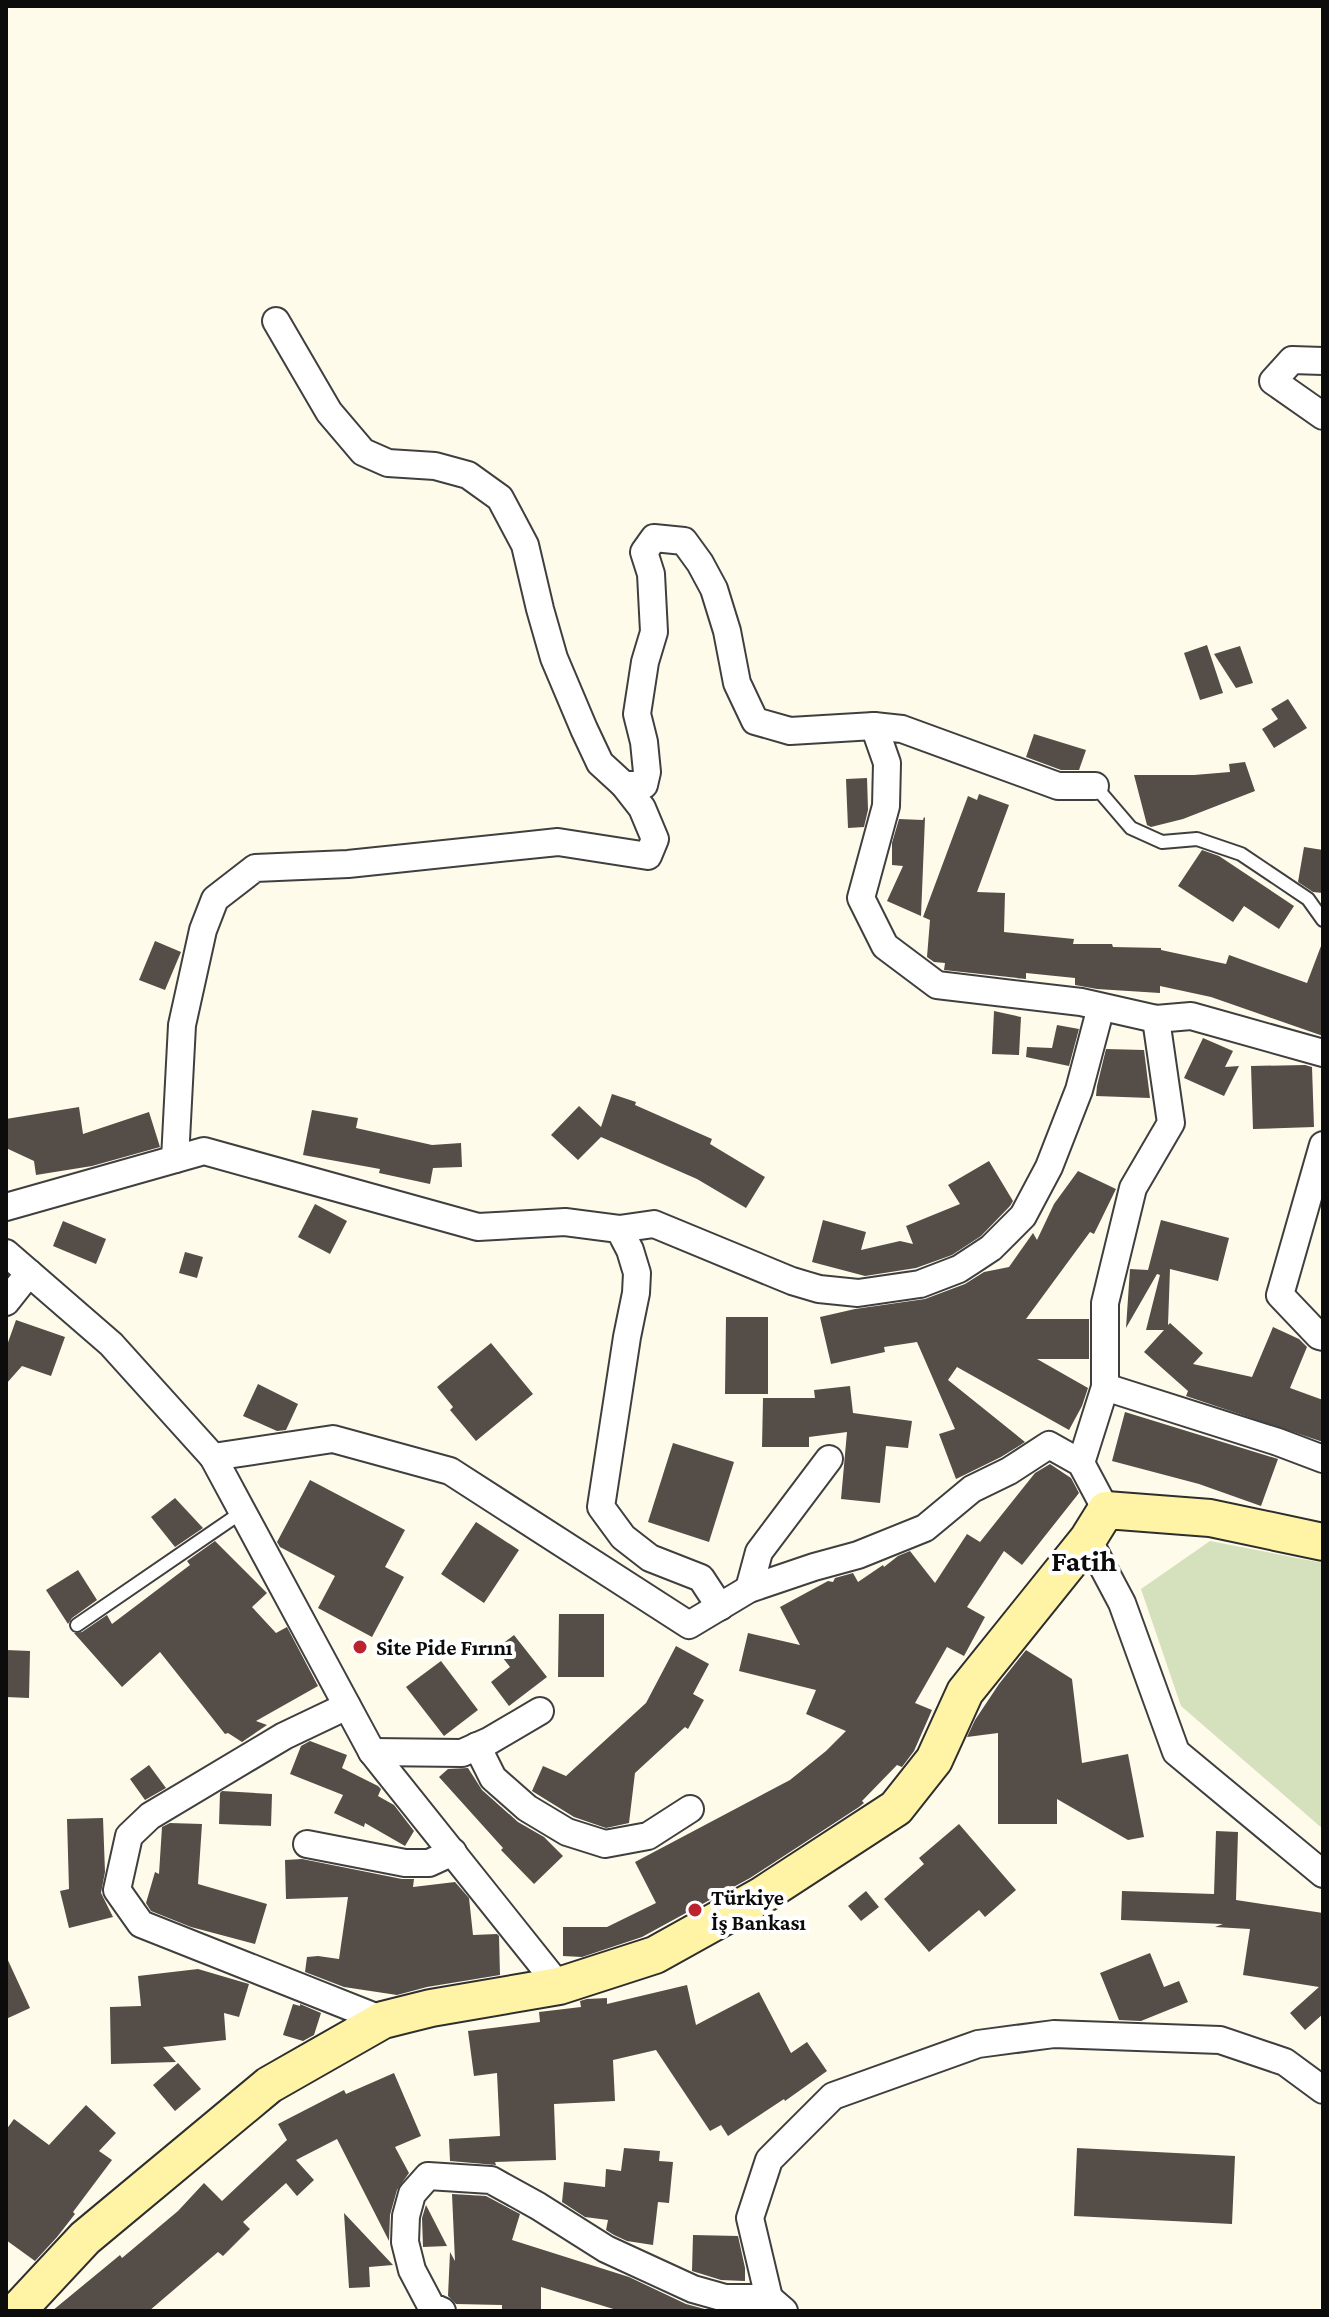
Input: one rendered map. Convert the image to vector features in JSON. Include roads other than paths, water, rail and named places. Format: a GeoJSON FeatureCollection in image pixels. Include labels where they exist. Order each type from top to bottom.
{"type":"FeatureCollection","features":[{"type":"Feature","properties":{"kind":"main road"},"geometry":{"type":"LineString","coordinates":[[20,2310],[85,2238],[269,2085],[383,2020],[431,2008],[559,1986],[655,1955],[761,1896],[896,1808],[934,1760],[965,1692],[1097,1524],[1210,1518],[1323,1542]]}},
{"type":"Feature","properties":{"kind":"street"},"geometry":{"type":"LineString","coordinates":[[175,1159],[182,1025],[203,930],[215,899],[255,868],[348,864],[558,842],[648,856],[655,839],[642,808],[624,785],[600,763],[584,729],[554,658],[525,545],[500,498],[468,475],[435,466],[388,463],[363,452],[329,412],[276,321]]}},
{"type":"Feature","properties":{"kind":"street"},"geometry":{"type":"LineString","coordinates":[[1323,361],[1292,360],[1273,381],[1323,416]]}},
{"type":"Feature","properties":{"kind":"street"},"geometry":{"type":"LineString","coordinates":[[624,785],[644,785],[647,772],[637,714],[645,662],[654,632],[651,574],[644,552],[654,538],[684,541],[707,576],[727,631],[737,683],[755,721],[790,731],[874,726],[902,729],[1058,786],[1095,786]]}},
{"type":"Feature","properties":{"kind":"street"},"geometry":{"type":"LineString","coordinates":[[874,726],[887,763],[886,806],[861,898],[885,946],[937,985],[1081,1002],[1156,1019],[1191,1016],[1323,1053]]}},
{"type":"Feature","properties":{"kind":"street"},"geometry":{"type":"LineString","coordinates":[[6,1207],[204,1151],[478,1227],[565,1222],[619,1229],[654,1224],[792,1281],[832,1291],[858,1293],[920,1284],[959,1269],[991,1248],[1023,1216],[1065,1130],[1101,1007]]}},
{"type":"Feature","properties":{"kind":"street"},"geometry":{"type":"LineString","coordinates":[[1156,1019],[1171,1123],[1133,1188],[1129,1202],[1105,1303],[1105,1387],[1081,1463],[1122,1603],[1176,1752],[1323,1874]]}},
{"type":"Feature","properties":{"kind":"street"},"geometry":{"type":"LineString","coordinates":[[1323,1145],[1280,1295],[1323,1337]]}},
{"type":"Feature","properties":{"kind":"street"},"geometry":{"type":"LineString","coordinates":[[619,1229],[637,1273],[636,1293],[601,1507],[623,1537],[650,1558],[701,1578],[720,1607]]}},
{"type":"Feature","properties":{"kind":"street"},"geometry":{"type":"LineString","coordinates":[[6,1253],[111,1344],[213,1457],[372,1752],[559,1986]]}},
{"type":"Feature","properties":{"kind":"street"},"geometry":{"type":"LineString","coordinates":[[6,1302],[29,1273]]}},
{"type":"Feature","properties":{"kind":"street"},"geometry":{"type":"LineString","coordinates":[[1105,1387],[1323,1459]]}},
{"type":"Feature","properties":{"kind":"street"},"geometry":{"type":"LineString","coordinates":[[213,1457],[333,1439],[450,1471],[689,1625],[749,1589],[858,1555],[925,1528],[972,1489],[1009,1471],[1049,1445],[1081,1463]]}},
{"type":"Feature","properties":{"kind":"street"},"geometry":{"type":"LineString","coordinates":[[749,1589],[759,1552],[829,1459]]}},
{"type":"Feature","properties":{"kind":"street"},"geometry":{"type":"LineString","coordinates":[[347,1706],[284,1736],[150,1816],[129,1836],[117,1890],[141,1924],[383,2020]]}},
{"type":"Feature","properties":{"kind":"street"},"geometry":{"type":"LineString","coordinates":[[372,1752],[462,1753],[540,1711]]}},
{"type":"Feature","properties":{"kind":"street"},"geometry":{"type":"LineString","coordinates":[[477,1746],[493,1778],[527,1808],[567,1832],[605,1844],[648,1836],[690,1809]]}},
{"type":"Feature","properties":{"kind":"street"},"geometry":{"type":"LineString","coordinates":[[307,1844],[405,1863],[429,1863],[453,1852]]}},
{"type":"Feature","properties":{"kind":"street"},"geometry":{"type":"LineString","coordinates":[[442,2311],[431,2306],[412,2270],[405,2242],[406,2216],[412,2194],[428,2176],[491,2180],[606,2249],[693,2289],[725,2298],[777,2304],[750,2218],[769,2160],[833,2096],[978,2044],[1054,2034],[1220,2040],[1285,2062],[1323,2090]]}},
{"type":"Feature","properties":{"kind":"lane"},"geometry":{"type":"LineString","coordinates":[[1095,786],[1131,828],[1162,842],[1197,839],[1241,854],[1308,899],[1323,920]]}},
{"type":"Feature","properties":{"kind":"lane"},"geometry":{"type":"LineString","coordinates":[[77,1625],[242,1512]]}},
{"type":"Feature","properties":{"kind":"place","name":"Site Pide Fırını"},"geometry":{"type":"Point","coordinates":[360,1647]}},
{"type":"Feature","properties":{"kind":"place","name":"Türkiye İş Bankası"},"geometry":{"type":"Point","coordinates":[695,1910]}},
{"type":"Feature","properties":{"kind":"district","name":"Fatih"},"geometry":{"type":"Point","coordinates":[1084,1561]}}]}
